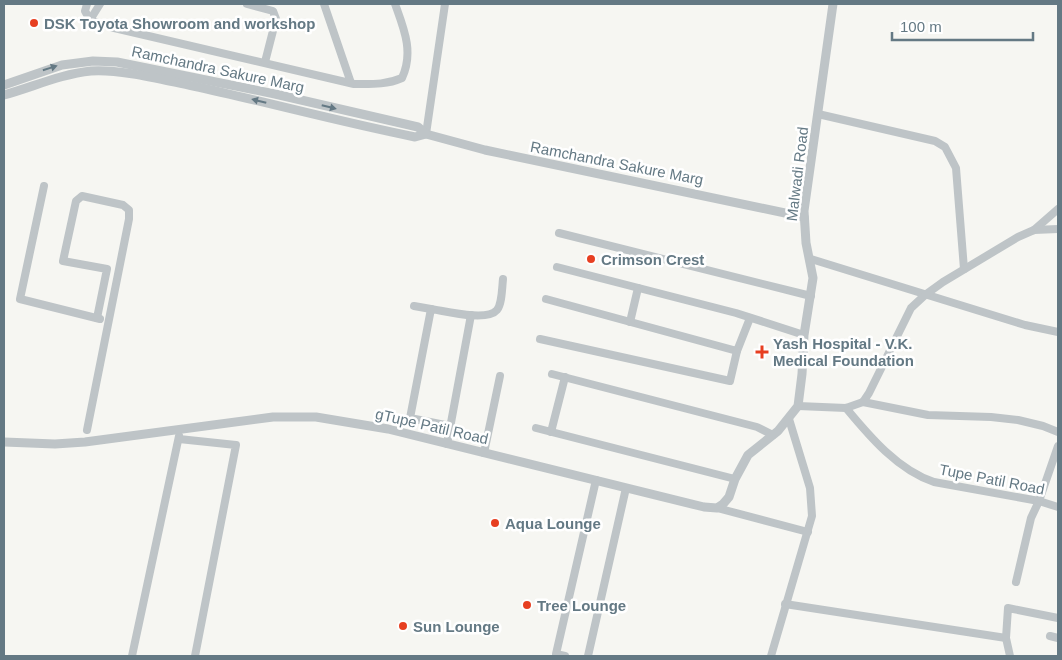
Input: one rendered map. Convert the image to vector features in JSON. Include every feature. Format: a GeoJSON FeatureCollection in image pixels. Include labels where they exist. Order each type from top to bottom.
{"type":"FeatureCollection","features":[{"type":"Feature","properties":{"kind":"street"},"geometry":{"type":"LineString","coordinates":[[86,4],[85,11],[90,20],[110,27],[351,83],[379,84],[390,84],[402,78],[408,67],[406,33],[395,4]]}},
{"type":"Feature","properties":{"kind":"street"},"geometry":{"type":"LineString","coordinates":[[90,20],[100,4]]}},
{"type":"Feature","properties":{"kind":"street"},"geometry":{"type":"LineString","coordinates":[[247,4],[273,11],[276,19],[265,62]]}},
{"type":"Feature","properties":{"kind":"street"},"geometry":{"type":"LineString","coordinates":[[324,4],[351,83]]}},
{"type":"Feature","properties":{"kind":"street"},"geometry":{"type":"LineString","coordinates":[[426,134],[445,4]]}},
{"type":"Feature","properties":{"kind":"street","name":"Malwadi Road"},"geometry":{"type":"LineString","coordinates":[[798,406],[804,335],[813,278],[806,243],[804,216],[833,4]]}},
{"type":"Feature","properties":{"kind":"street","name":"Ramchandra Sakure Marg"},"geometry":{"type":"LineString","coordinates":[[4,85],[46,69],[70,63],[116,62],[275,94],[418,128],[426,134],[485,150],[804,216]]}},
{"type":"Feature","properties":{"kind":"street","name":"Ramchandra Sakure Marg"},"geometry":{"type":"LineString","coordinates":[[4,95],[66,75],[94,71],[148,76],[368,128],[415,137],[426,134]]}},
{"type":"Feature","properties":{"kind":"street"},"geometry":{"type":"LineString","coordinates":[[30,76],[34,86]]}},
{"type":"Feature","properties":{"kind":"street"},"geometry":{"type":"LineString","coordinates":[[818,114],[935,141],[945,147],[956,168],[964,269]]}},
{"type":"Feature","properties":{"kind":"street"},"geometry":{"type":"LineString","coordinates":[[368,128],[371,117]]}},
{"type":"Feature","properties":{"kind":"street"},"geometry":{"type":"LineString","coordinates":[[44,186],[20,299],[109,322]]}},
{"type":"Feature","properties":{"kind":"street"},"geometry":{"type":"LineString","coordinates":[[87,430],[129,219],[129,210],[123,204],[82,196],[76,201],[63,261],[106,269],[97,318]]}},
{"type":"Feature","properties":{"kind":"street"},"geometry":{"type":"LineString","coordinates":[[863,402],[911,308],[925,295],[964,269],[1018,237],[1034,230],[1058,209]]}},
{"type":"Feature","properties":{"kind":"street"},"geometry":{"type":"LineString","coordinates":[[1034,230],[1058,229]]}},
{"type":"Feature","properties":{"kind":"street"},"geometry":{"type":"LineString","coordinates":[[559,233],[811,296]]}},
{"type":"Feature","properties":{"kind":"street"},"geometry":{"type":"LineString","coordinates":[[810,259],[1025,325],[1058,332]]}},
{"type":"Feature","properties":{"kind":"street"},"geometry":{"type":"LineString","coordinates":[[557,267],[750,318],[804,335]]}},
{"type":"Feature","properties":{"kind":"street"},"geometry":{"type":"LineString","coordinates":[[414,306],[486,316],[497,310],[503,279]]}},
{"type":"Feature","properties":{"kind":"street"},"geometry":{"type":"LineString","coordinates":[[630,322],[638,288]]}},
{"type":"Feature","properties":{"kind":"street"},"geometry":{"type":"LineString","coordinates":[[546,299],[737,351]]}},
{"type":"Feature","properties":{"kind":"street"},"geometry":{"type":"LineString","coordinates":[[431,309],[410,418],[450,426]]}},
{"type":"Feature","properties":{"kind":"street"},"geometry":{"type":"LineString","coordinates":[[447,444],[472,315]]}},
{"type":"Feature","properties":{"kind":"street"},"geometry":{"type":"LineString","coordinates":[[540,339],[730,382],[737,351],[750,318]]}},
{"type":"Feature","properties":{"kind":"street"},"geometry":{"type":"LineString","coordinates":[[552,374],[757,427],[773,435]]}},
{"type":"Feature","properties":{"kind":"street"},"geometry":{"type":"LineString","coordinates":[[484,453],[500,376]]}},
{"type":"Feature","properties":{"kind":"street"},"geometry":{"type":"LineString","coordinates":[[551,432],[565,377]]}},
{"type":"Feature","properties":{"kind":"street"},"geometry":{"type":"LineString","coordinates":[[718,508],[729,497],[735,479],[748,455],[773,435],[789,419],[798,406],[846,408],[863,402],[928,415],[1018,420],[1058,432]]}},
{"type":"Feature","properties":{"kind":"street","name":"Tupe Patil Road"},"geometry":{"type":"LineString","coordinates":[[846,408],[881,446],[921,478],[1058,506]]}},
{"type":"Feature","properties":{"kind":"street","name":"gTupe Patil Road"},"geometry":{"type":"LineString","coordinates":[[4,442],[55,444],[85,442],[180,433],[273,417],[316,417],[377,427],[596,480],[625,491],[704,507],[718,508]]}},
{"type":"Feature","properties":{"kind":"street"},"geometry":{"type":"LineString","coordinates":[[771,656],[812,516],[810,488],[789,419]]}},
{"type":"Feature","properties":{"kind":"street"},"geometry":{"type":"LineString","coordinates":[[536,428],[735,479]]}},
{"type":"Feature","properties":{"kind":"street"},"geometry":{"type":"LineString","coordinates":[[132,656],[180,433],[236,445],[195,656]]}},
{"type":"Feature","properties":{"kind":"street"},"geometry":{"type":"LineString","coordinates":[[1016,582],[1031,518],[1039,501],[1058,446]]}},
{"type":"Feature","properties":{"kind":"street"},"geometry":{"type":"LineString","coordinates":[[565,656],[556,654],[596,480]]}},
{"type":"Feature","properties":{"kind":"street"},"geometry":{"type":"LineString","coordinates":[[588,656],[625,491]]}},
{"type":"Feature","properties":{"kind":"street"},"geometry":{"type":"LineString","coordinates":[[718,508],[808,532]]}},
{"type":"Feature","properties":{"kind":"street"},"geometry":{"type":"LineString","coordinates":[[785,604],[1006,638]]}},
{"type":"Feature","properties":{"kind":"street"},"geometry":{"type":"LineString","coordinates":[[1010,656],[1006,638],[1008,608],[1058,618]]}},
{"type":"Feature","properties":{"kind":"place","name":"DSK Toyota Showroom and workshop"},"geometry":{"type":"Point","coordinates":[34,23]}},
{"type":"Feature","properties":{"kind":"place","name":"Crimson Crest"},"geometry":{"type":"Point","coordinates":[591,259]}},
{"type":"Feature","properties":{"kind":"place","name":"Yash Hospital - V.K. Medical Foundation"},"geometry":{"type":"Point","coordinates":[762,352]}},
{"type":"Feature","properties":{"kind":"place","name":"Aqua Lounge"},"geometry":{"type":"Point","coordinates":[495,523]}},
{"type":"Feature","properties":{"kind":"place","name":"Tree Lounge"},"geometry":{"type":"Point","coordinates":[527,605]}},
{"type":"Feature","properties":{"kind":"place","name":"Sun Lounge"},"geometry":{"type":"Point","coordinates":[403,626]}}]}
